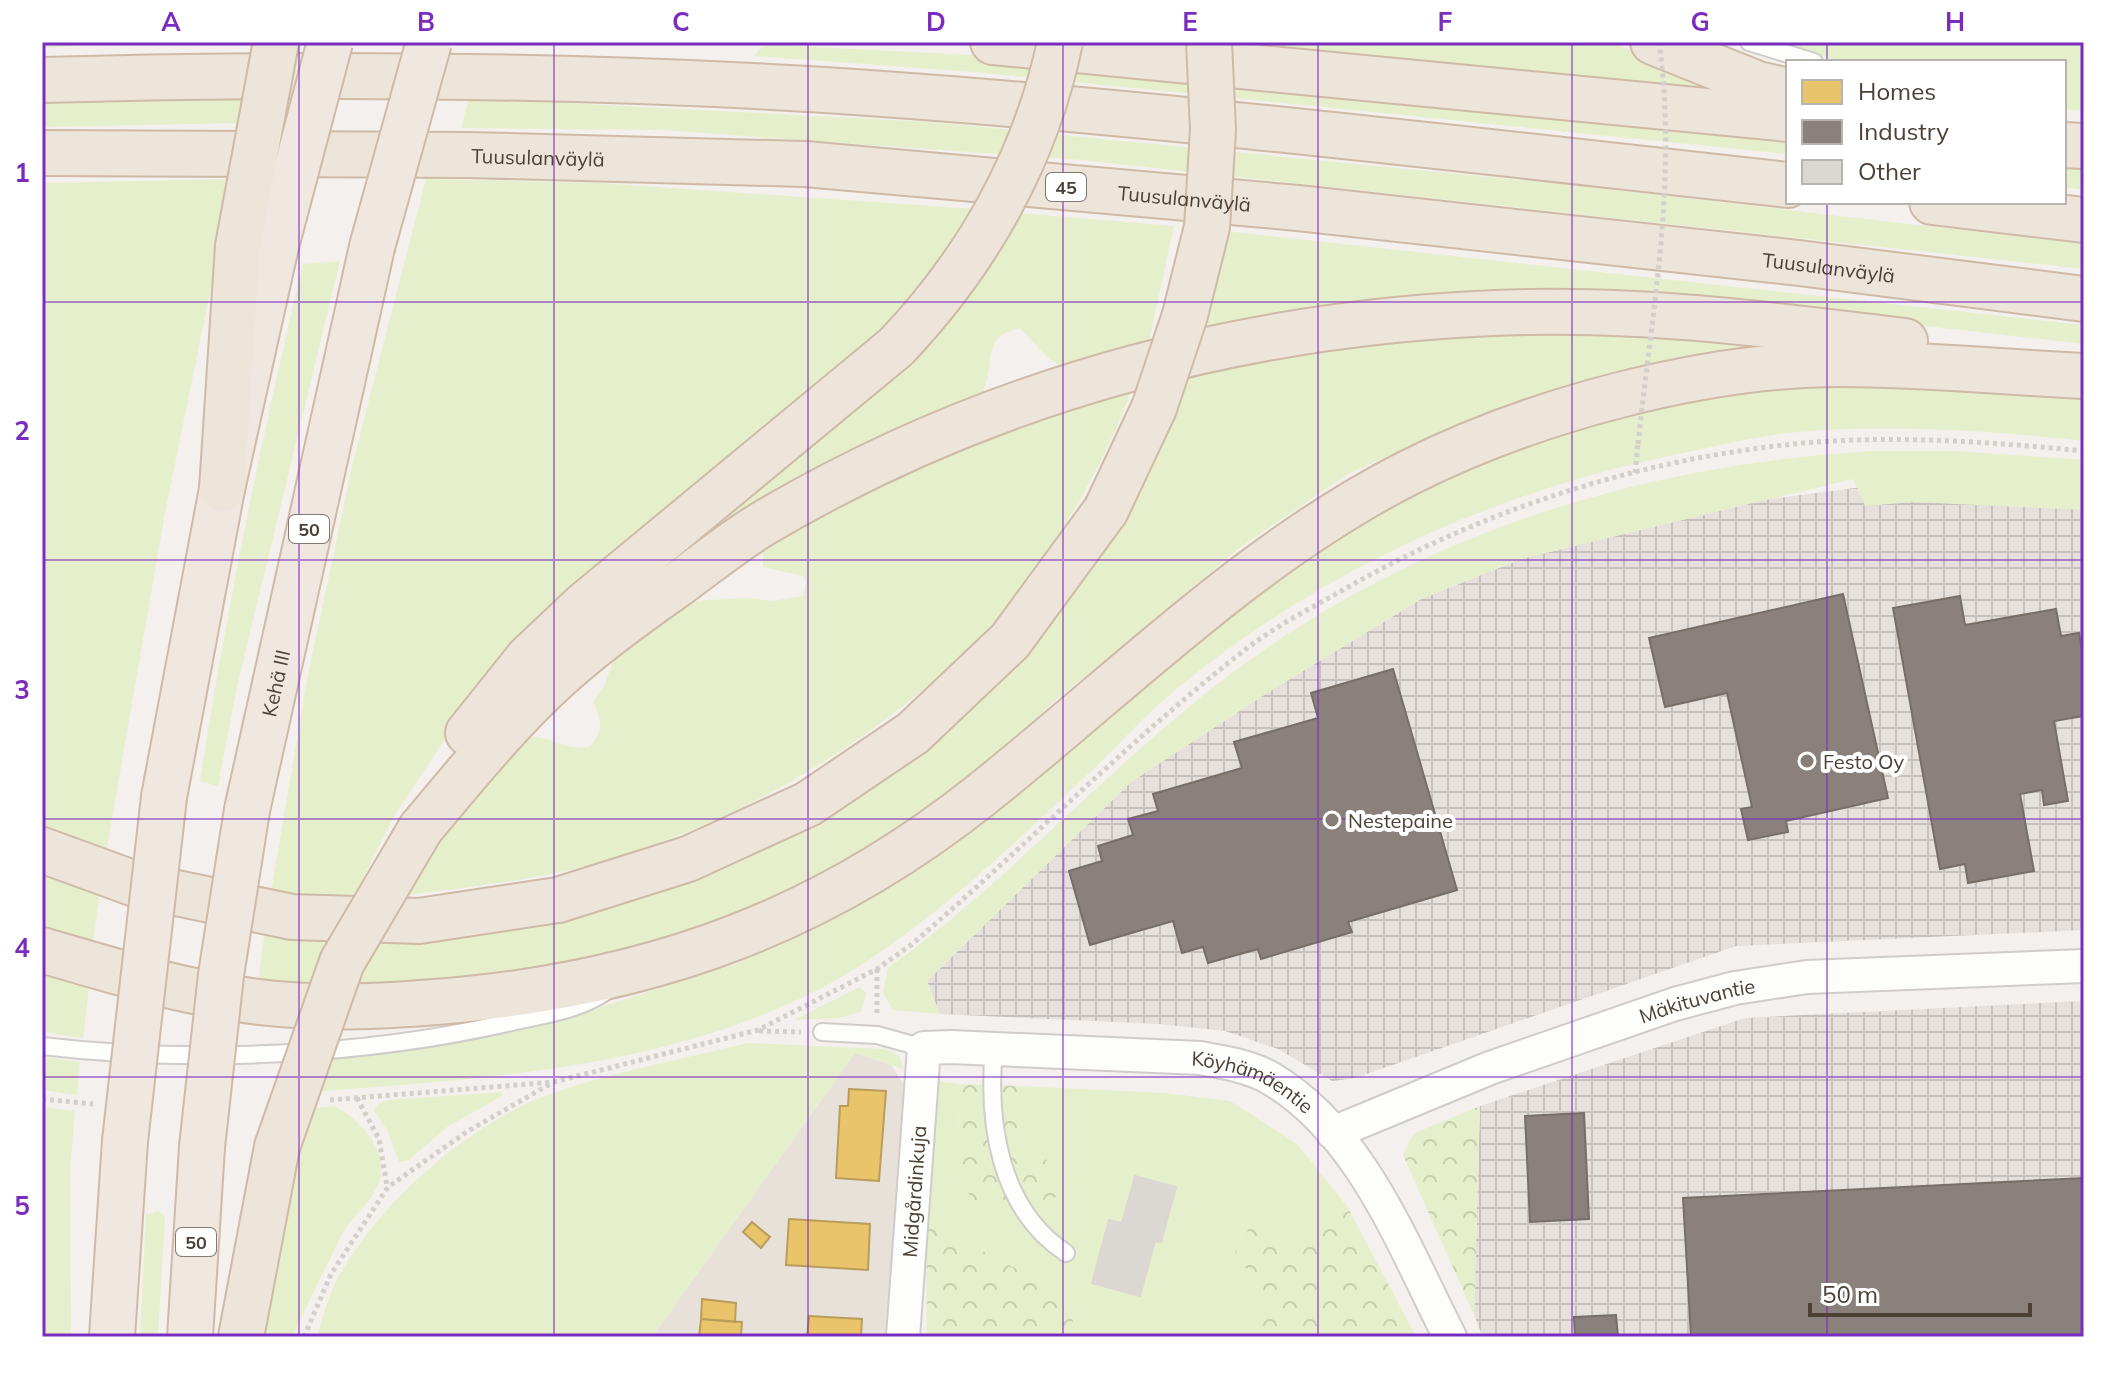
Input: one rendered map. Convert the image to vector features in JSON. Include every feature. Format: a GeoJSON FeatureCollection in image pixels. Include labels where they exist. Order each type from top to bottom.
{"type":"FeatureCollection","features":[{"type":"Feature","properties":{"kind":"highway"},"geometry":{"type":"LineString","coordinates":[[112,1337],[125,1141],[164,797],[222,489],[257,246],[276,42]]}},
{"type":"Feature","properties":{"kind":"highway"},"geometry":{"type":"LineString","coordinates":[[257,246],[330,42]]}},
{"type":"Feature","properties":{"kind":"highway","name":"Kehä III"},"geometry":{"type":"LineString","coordinates":[[190,1337],[202,1147],[221,975],[247,810],[372,247],[429,42]]}},
{"type":"Feature","properties":{"kind":"highway"},"geometry":{"type":"LineString","coordinates":[[993,42],[1786,119]]}},
{"type":"Feature","properties":{"kind":"highway"},"geometry":{"type":"LineString","coordinates":[[241,1337],[277,1147],[342,962],[421,828],[470,728],[528,658],[584,605],[793,436],[896,347],[934,307],[999,207],[1030,144],[1053,77],[1060,42]]}},
{"type":"Feature","properties":{"kind":"highway"},"geometry":{"type":"LineString","coordinates":[[42,850],[138,885],[292,917],[419,921],[558,900],[688,859],[808,804],[913,733],[1010,641],[1106,510],[1154,408],[1185,315],[1207,227],[1213,130],[1209,42]]}},
{"type":"Feature","properties":{"kind":"highway"},"geometry":{"type":"LineString","coordinates":[[1653,42],[1758,84],[1786,91]]}},
{"type":"Feature","properties":{"kind":"highway"},"geometry":{"type":"LineString","coordinates":[[42,80],[471,76],[825,90],[1300,131],[1786,185]]}},
{"type":"Feature","properties":{"kind":"highway","name":"Tuusulanväylä"},"geometry":{"type":"LineString","coordinates":[[42,153],[468,155],[805,164],[1298,208],[1799,263],[2084,299]]}},
{"type":"Feature","properties":{"kind":"highway"},"geometry":{"type":"LineString","coordinates":[[1949,204],[2084,220]]}},
{"type":"Feature","properties":{"kind":"highway"},"geometry":{"type":"LineString","coordinates":[[421,828],[501,733],[561,674],[650,604],[762,523],[908,448],[1009,405],[1187,352],[1358,323],[1528,312],[1654,315],[1780,326],[2084,362]]}},
{"type":"Feature","properties":{"kind":"highway"},"geometry":{"type":"LineString","coordinates":[[42,950],[140,979],[257,1002],[365,1009],[530,993],[632,973],[711,948],[809,907],[903,852],[981,796],[1132,665],[1269,559],[1326,520],[1411,472],[1509,431],[1619,395],[1724,375],[1835,364],[2084,376]]}},
{"type":"Feature","properties":{"kind":"street","name":"Mäkituvantie"},"geometry":{"type":"LineString","coordinates":[[1333,1133],[1490,1068],[1675,1004],[1735,988],[1807,977],[2084,966]]}},
{"type":"Feature","properties":{"kind":"street","name":"Köyhämäentie"},"geometry":{"type":"LineString","coordinates":[[924,1048],[994,1048],[1200,1058],[1236,1064],[1270,1078],[1333,1133],[1369,1181],[1450,1337]]}},
{"type":"Feature","properties":{"kind":"street","name":"Midgårdinkuja"},"geometry":{"type":"LineString","coordinates":[[903,1337],[924,1048]]}},
{"type":"Feature","properties":{"kind":"lane"},"geometry":{"type":"LineString","coordinates":[[1749,42],[1808,60]]}},
{"type":"Feature","properties":{"kind":"lane"},"geometry":{"type":"LineString","coordinates":[[42,1046],[95,1053],[261,1053],[370,1048],[484,1029],[586,1005],[632,973]]}},
{"type":"Feature","properties":{"kind":"lane"},"geometry":{"type":"LineString","coordinates":[[822,1032],[877,1035],[924,1048]]}},
{"type":"Feature","properties":{"kind":"lane"},"geometry":{"type":"LineString","coordinates":[[994,1048],[992,1100],[999,1154],[1020,1207],[1043,1238],[1066,1253]]}},
{"type":"Feature","properties":{"kind":"path"},"geometry":{"type":"LineString","coordinates":[[1635,473],[1666,195],[1668,135],[1659,42]]}},
{"type":"Feature","properties":{"kind":"path"},"geometry":{"type":"LineString","coordinates":[[315,1101],[554,1082],[758,1030],[877,969],[962,901],[1151,728],[1249,647],[1374,572],[1502,513],[1635,473],[1806,443],[1938,440],[2084,451]]}},
{"type":"Feature","properties":{"kind":"path"},"geometry":{"type":"LineString","coordinates":[[877,969],[877,1035]]}},
{"type":"Feature","properties":{"kind":"path"},"geometry":{"type":"LineString","coordinates":[[758,1030],[822,1032]]}},
{"type":"Feature","properties":{"kind":"path"},"geometry":{"type":"LineString","coordinates":[[304,1337],[331,1274],[388,1187],[468,1131],[554,1082]]}},
{"type":"Feature","properties":{"kind":"path"},"geometry":{"type":"LineString","coordinates":[[357,1098],[379,1139],[388,1187]]}},
{"type":"Feature","properties":{"kind":"path"},"geometry":{"type":"LineString","coordinates":[[42,1099],[102,1105]]}},
{"type":"Feature","properties":{"kind":"shaded area"},"geometry":{"type":"Polygon","coordinates":[[[1916,480],[2084,494],[2084,930],[1736,946],[1355,1078],[1332,1081],[1278,1049],[1225,1031],[1159,1024],[940,1014],[927,981],[1131,782],[1264,695],[1421,599],[1521,559],[1763,500],[1916,480]]]}},
{"type":"Feature","properties":{"kind":"shaded area"},"geometry":{"type":"Polygon","coordinates":[[[2084,1001],[2084,1337],[1483,1337],[1474,1315],[1480,1106],[1745,1018],[2084,1001]]]}},
{"type":"Feature","properties":{"kind":"shaded area"},"geometry":{"type":"Polygon","coordinates":[[[855,1053],[891,1065],[905,1086],[885,1337],[652,1337],[855,1053]]]}},
{"type":"Feature","properties":{"kind":"green space"},"geometry":{"type":"Polygon","coordinates":[[[42,42],[144,42],[42,48],[42,42]]]}},
{"type":"Feature","properties":{"kind":"green space"},"geometry":{"type":"Polygon","coordinates":[[[1227,42],[1608,42],[1782,104],[1228,47],[1227,42]]]}},
{"type":"Feature","properties":{"kind":"green space"},"geometry":{"type":"Polygon","coordinates":[[[1784,42],[2084,42],[2084,111],[2066,109],[2066,60],[1834,60],[1784,42]]]}},
{"type":"Feature","properties":{"kind":"green space"},"geometry":{"type":"Polygon","coordinates":[[[774,45],[991,56],[1786,138],[1786,154],[974,72],[754,56],[761,47],[774,45]]]}},
{"type":"Feature","properties":{"kind":"green space"},"geometry":{"type":"Polygon","coordinates":[[[469,98],[931,122],[1570,185],[2084,244],[2084,269],[1081,160],[662,130],[461,128],[469,98]]]}},
{"type":"Feature","properties":{"kind":"green space"},"geometry":{"type":"Polygon","coordinates":[[[249,99],[243,123],[42,127],[42,103],[249,99]]]}},
{"type":"Feature","properties":{"kind":"green space"},"geometry":{"type":"Polygon","coordinates":[[[2066,166],[2084,169],[2084,190],[2066,187],[2066,166]]]}},
{"type":"Feature","properties":{"kind":"green space"},"geometry":{"type":"Polygon","coordinates":[[[233,179],[165,513],[106,853],[42,827],[42,183],[233,179]]]}},
{"type":"Feature","properties":{"kind":"green space"},"geometry":{"type":"Polygon","coordinates":[[[426,179],[599,183],[976,209],[902,313],[467,706],[394,816],[354,896],[271,892],[307,680],[353,462],[426,179]]]}},
{"type":"Feature","properties":{"kind":"green space"},"geometry":{"type":"Polygon","coordinates":[[[1019,213],[1174,226],[1148,346],[1067,369],[1049,359],[1021,329],[1008,332],[994,344],[986,383],[969,409],[577,631],[884,386],[919,351],[1019,213]]]}},
{"type":"Feature","properties":{"kind":"green space"},"geometry":{"type":"Polygon","coordinates":[[[1224,231],[2084,325],[2084,344],[1846,317],[1203,334],[1224,231]]]}},
{"type":"Feature","properties":{"kind":"green space"},"geometry":{"type":"Polygon","coordinates":[[[340,261],[237,686],[218,786],[200,781],[234,586],[288,328],[303,264],[340,261]]]}},
{"type":"Feature","properties":{"kind":"green space"},"geometry":{"type":"Polygon","coordinates":[[[1592,330],[1846,347],[1546,394],[1446,430],[1348,474],[1242,546],[1056,700],[966,783],[899,832],[787,897],[602,960],[354,991],[381,939],[543,920],[638,899],[733,864],[823,819],[905,765],[980,701],[1046,629],[1104,549],[1153,462],[1191,368],[1447,335],[1592,330]]]}},
{"type":"Feature","properties":{"kind":"green space"},"geometry":{"type":"Polygon","coordinates":[[[1135,382],[1086,489],[1022,587],[961,658],[856,740],[743,807],[662,842],[568,870],[407,895],[452,822],[516,738],[538,737],[570,747],[590,747],[598,736],[600,726],[593,702],[605,684],[618,647],[679,602],[745,598],[772,601],[803,596],[806,581],[803,576],[763,567],[763,548],[881,480],[1135,382]]]}},
{"type":"Feature","properties":{"kind":"green space"},"geometry":{"type":"Polygon","coordinates":[[[1831,383],[2084,393],[2084,441],[1913,429],[1793,432],[1614,469],[1481,512],[1355,570],[1236,643],[1168,696],[997,859],[931,915],[863,964],[829,984],[768,1012],[706,1035],[642,1052],[512,1074],[313,1092],[324,1060],[395,1051],[576,1015],[739,963],[893,886],[1323,537],[1541,433],[1666,402],[1831,383]]]}},
{"type":"Feature","properties":{"kind":"green space"},"geometry":{"type":"Polygon","coordinates":[[[1871,451],[1957,451],[2084,460],[2084,510],[1914,502],[1865,506],[1853,479],[1521,559],[1421,599],[1264,695],[1131,782],[927,981],[940,1014],[893,1010],[883,993],[888,968],[965,908],[1184,711],[1259,653],[1338,603],[1421,560],[1506,525],[1594,497],[1684,475],[1777,460],[1871,451]]]}},
{"type":"Feature","properties":{"kind":"green space"},"geometry":{"type":"Polygon","coordinates":[[[42,875],[100,893],[92,949],[42,931],[42,875]]]}},
{"type":"Feature","properties":{"kind":"green space"},"geometry":{"type":"Polygon","coordinates":[[[265,930],[335,937],[313,989],[258,984],[265,930]]]}},
{"type":"Feature","properties":{"kind":"green space"},"geometry":{"type":"Polygon","coordinates":[[[42,963],[90,979],[83,1038],[42,1032],[42,963]]]}},
{"type":"Feature","properties":{"kind":"green space"},"geometry":{"type":"Polygon","coordinates":[[[860,987],[866,993],[862,1011],[840,1018],[794,1020],[860,987]]]}},
{"type":"Feature","properties":{"kind":"green space"},"geometry":{"type":"Polygon","coordinates":[[[748,1043],[885,1049],[899,1056],[904,1069],[855,1053],[652,1337],[317,1337],[333,1289],[358,1246],[405,1191],[461,1143],[522,1106],[553,1093],[748,1043]]]}},
{"type":"Feature","properties":{"kind":"green space"},"geometry":{"type":"Polygon","coordinates":[[[42,1057],[80,1062],[77,1095],[42,1090],[42,1057]]]}},
{"type":"Feature","properties":{"kind":"green space"},"geometry":{"type":"Polygon","coordinates":[[[936,1081],[959,1084],[958,1163],[1065,1169],[1022,1148],[1018,1086],[1165,1093],[1230,1101],[1297,1144],[1347,1206],[1295,1245],[1250,1228],[1235,1251],[1262,1294],[1256,1337],[1079,1337],[1060,1286],[996,1260],[926,1211],[936,1081]]]}},
{"type":"Feature","properties":{"kind":"green space"},"geometry":{"type":"Polygon","coordinates":[[[959,1084],[1018,1086],[1022,1148],[1065,1169],[1061,1196],[989,1211],[971,1200],[958,1162],[959,1084]]]}},
{"type":"Feature","properties":{"kind":"green space"},"geometry":{"type":"Polygon","coordinates":[[[502,1092],[502,1096],[447,1127],[409,1160],[399,1162],[387,1130],[374,1111],[379,1103],[389,1100],[502,1092]]]}},
{"type":"Feature","properties":{"kind":"green space"},"geometry":{"type":"Polygon","coordinates":[[[334,1106],[365,1130],[378,1153],[380,1178],[371,1197],[341,1236],[293,1337],[258,1337],[307,1109],[334,1106]]]}},
{"type":"Feature","properties":{"kind":"green space"},"geometry":{"type":"Polygon","coordinates":[[[1480,1106],[1474,1315],[1403,1155],[1413,1134],[1480,1106]]]}},
{"type":"Feature","properties":{"kind":"green space"},"geometry":{"type":"Polygon","coordinates":[[[42,1107],[75,1111],[70,1171],[71,1337],[42,1337],[42,1107]]]}},
{"type":"Feature","properties":{"kind":"green space"},"geometry":{"type":"Polygon","coordinates":[[[1347,1206],[1416,1337],[1256,1337],[1262,1294],[1235,1251],[1250,1227],[1295,1245],[1347,1206]]]}},
{"type":"Feature","properties":{"kind":"green space"},"geometry":{"type":"Polygon","coordinates":[[[158,1211],[165,1216],[158,1337],[140,1337],[146,1215],[158,1211]]]}},
{"type":"Feature","properties":{"kind":"green space"},"geometry":{"type":"Polygon","coordinates":[[[926,1211],[996,1260],[1060,1286],[1079,1337],[927,1337],[926,1211]]]}},
{"type":"Feature","properties":{"kind":"building: Homes"},"geometry":{"type":"Polygon","coordinates":[[[849,1089],[886,1091],[879,1181],[836,1178],[840,1106],[848,1106],[849,1089]]]}},
{"type":"Feature","properties":{"kind":"building: Homes"},"geometry":{"type":"Polygon","coordinates":[[[789,1219],[870,1224],[868,1270],[786,1265],[789,1219]]]}},
{"type":"Feature","properties":{"kind":"building: Homes"},"geometry":{"type":"Polygon","coordinates":[[[752,1222],[770,1237],[761,1248],[743,1232],[752,1222]]]}},
{"type":"Feature","properties":{"kind":"building: Homes"},"geometry":{"type":"Polygon","coordinates":[[[702,1299],[736,1303],[735,1322],[701,1319],[702,1299]]]}},
{"type":"Feature","properties":{"kind":"building: Homes"},"geometry":{"type":"Polygon","coordinates":[[[809,1316],[862,1319],[861,1337],[807,1337],[809,1316]]]}},
{"type":"Feature","properties":{"kind":"building: Homes"},"geometry":{"type":"Polygon","coordinates":[[[701,1319],[742,1322],[741,1337],[699,1337],[701,1319]]]}},
{"type":"Feature","properties":{"kind":"building: Industry"},"geometry":{"type":"Polygon","coordinates":[[[1843,594],[1888,798],[1786,821],[1788,832],[1748,840],[1741,809],[1752,807],[1727,693],[1665,707],[1649,638],[1843,594]]]}},
{"type":"Feature","properties":{"kind":"building: Industry"},"geometry":{"type":"Polygon","coordinates":[[[1960,596],[1965,625],[2056,609],[2061,636],[2079,633],[2084,662],[2084,716],[2054,721],[2068,801],[2044,805],[2042,790],[2020,794],[2034,871],[1968,883],[1965,864],[1940,869],[1893,608],[1960,596]]]}},
{"type":"Feature","properties":{"kind":"building: Industry"},"geometry":{"type":"Polygon","coordinates":[[[1393,669],[1457,890],[1348,922],[1352,932],[1261,959],[1258,949],[1208,963],[1203,947],[1182,953],[1173,921],[1090,945],[1069,871],[1102,861],[1098,846],[1133,835],[1128,819],[1158,811],[1153,794],[1242,768],[1234,742],[1318,718],[1311,693],[1393,669]]]}},
{"type":"Feature","properties":{"kind":"building: Industry"},"geometry":{"type":"Polygon","coordinates":[[[1584,1113],[1589,1219],[1530,1222],[1525,1116],[1584,1113]]]}},
{"type":"Feature","properties":{"kind":"building: Industry"},"geometry":{"type":"Polygon","coordinates":[[[2084,1178],[2084,1337],[1691,1337],[1683,1198],[2084,1178]]]}},
{"type":"Feature","properties":{"kind":"building: Industry"},"geometry":{"type":"Polygon","coordinates":[[[1616,1315],[1618,1337],[1575,1337],[1574,1317],[1616,1315]]]}},
{"type":"Feature","properties":{"kind":"building: Other"},"geometry":{"type":"Polygon","coordinates":[[[1135,1176],[1176,1187],[1161,1242],[1155,1241],[1140,1296],[1092,1283],[1109,1220],[1122,1223],[1135,1176]]]}},
{"type":"Feature","properties":{"kind":"place","name":"Festo Oy"},"geometry":{"type":"Point","coordinates":[1807,761]}},
{"type":"Feature","properties":{"kind":"place","name":"Nestepaine"},"geometry":{"type":"Point","coordinates":[1332,820]}}]}
